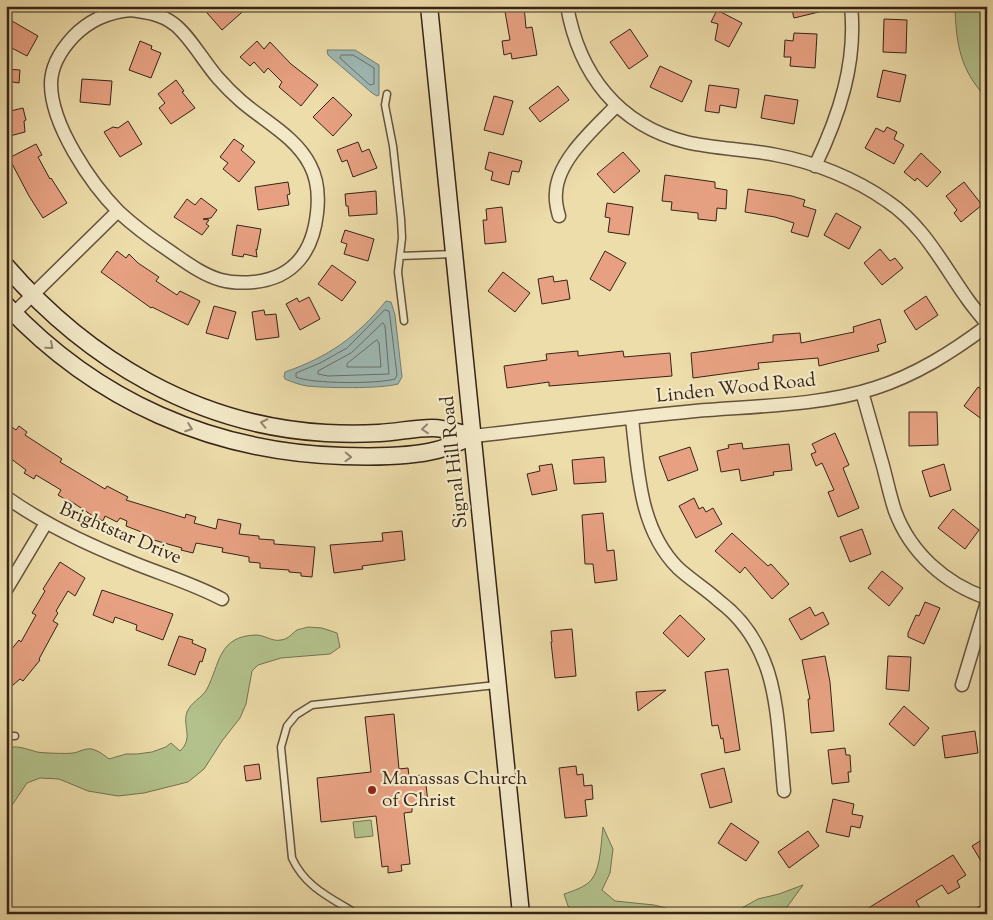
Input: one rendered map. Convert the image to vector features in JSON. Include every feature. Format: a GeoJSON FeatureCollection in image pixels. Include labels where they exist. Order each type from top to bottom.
{"type":"FeatureCollection","features":[{"type":"Feature","properties":{"kind":"main road","name":"Signal Hill Road"},"geometry":{"type":"LineString","coordinates":[[429,6],[521,914]]}},
{"type":"Feature","properties":{"kind":"main road"},"geometry":{"type":"LineString","coordinates":[[6,266],[32,296],[54,317],[84,342],[117,365],[151,384],[218,412],[251,421],[318,432],[380,433],[434,428],[473,436]]}},
{"type":"Feature","properties":{"kind":"main road"},"geometry":{"type":"LineString","coordinates":[[9,313],[61,356],[116,394],[152,413],[189,429],[222,439],[256,447],[306,454],[365,457],[393,456],[437,450],[473,436]]}},
{"type":"Feature","properties":{"kind":"street"},"geometry":{"type":"LineString","coordinates":[[567,6],[572,29],[581,54],[593,78],[616,106],[643,126],[671,137],[687,142],[777,155],[816,166],[858,185],[887,201],[916,228],[938,253],[966,298],[987,325]]}},
{"type":"Feature","properties":{"kind":"street"},"geometry":{"type":"LineString","coordinates":[[816,166],[833,126],[849,70],[852,48],[851,6]]}},
{"type":"Feature","properties":{"kind":"street"},"geometry":{"type":"LineString","coordinates":[[116,11],[150,12],[175,25],[217,77],[240,101],[298,148],[309,162],[318,189],[316,226],[304,255],[294,266],[279,276],[250,283],[221,280],[204,274],[140,230],[118,211],[95,183],[65,136],[58,119],[51,83],[58,56],[80,30],[116,11]]}},
{"type":"Feature","properties":{"kind":"street"},"geometry":{"type":"LineString","coordinates":[[559,216],[556,193],[564,166],[575,150],[616,106]]}},
{"type":"Feature","properties":{"kind":"street"},"geometry":{"type":"LineString","coordinates":[[9,313],[32,296],[118,211]]}},
{"type":"Feature","properties":{"kind":"street","name":"Linden Wood Road"},"geometry":{"type":"LineString","coordinates":[[473,436],[791,403],[862,392],[885,385],[932,363],[961,345],[987,325]]}},
{"type":"Feature","properties":{"kind":"street"},"geometry":{"type":"LineString","coordinates":[[862,392],[895,511],[905,531],[930,564],[947,579],[958,586],[987,598]]}},
{"type":"Feature","properties":{"kind":"street"},"geometry":{"type":"LineString","coordinates":[[632,419],[641,496],[658,540],[677,567],[727,607],[742,623],[764,660],[776,711],[784,791]]}},
{"type":"Feature","properties":{"kind":"street","name":"Brightstar Drive"},"geometry":{"type":"LineString","coordinates":[[6,497],[46,523],[79,540],[193,585],[222,599]]}},
{"type":"Feature","properties":{"kind":"street"},"geometry":{"type":"LineString","coordinates":[[6,590],[46,523]]}},
{"type":"Feature","properties":{"kind":"street"},"geometry":{"type":"LineString","coordinates":[[962,684],[987,602]]}},
{"type":"Feature","properties":{"kind":"street"},"geometry":{"type":"LineString","coordinates":[[981,914],[987,910]]}},
{"type":"Feature","properties":{"kind":"lane"},"geometry":{"type":"LineString","coordinates":[[387,94],[385,105],[392,146],[402,238],[398,272],[404,322]]}},
{"type":"Feature","properties":{"kind":"lane"},"geometry":{"type":"LineString","coordinates":[[400,256],[454,254]]}},
{"type":"Feature","properties":{"kind":"lane"},"geometry":{"type":"LineString","coordinates":[[357,914],[307,882],[292,858],[281,747],[287,726],[296,715],[312,705],[497,685]]}},
{"type":"Feature","properties":{"kind":"lane"},"geometry":{"type":"LineString","coordinates":[[6,736],[15,736]]}},
{"type":"Feature","properties":{"kind":"green space"},"geometry":{"type":"Polygon","coordinates":[[[955,6],[987,6],[987,98],[971,77],[961,56],[958,44],[955,6]]]}},
{"type":"Feature","properties":{"kind":"green space"},"geometry":{"type":"Polygon","coordinates":[[[308,627],[322,628],[337,633],[340,647],[330,654],[281,658],[258,665],[252,671],[246,704],[240,718],[204,769],[188,782],[144,793],[118,796],[88,791],[59,779],[40,778],[27,783],[6,814],[6,748],[18,747],[37,752],[61,753],[73,753],[92,749],[109,759],[126,754],[152,752],[171,743],[180,751],[187,737],[187,712],[191,705],[207,689],[218,661],[227,646],[234,640],[256,635],[275,640],[284,639],[297,630],[308,627]]]}},
{"type":"Feature","properties":{"kind":"green space"},"geometry":{"type":"Polygon","coordinates":[[[371,820],[373,836],[355,838],[353,822],[371,820]]]}},
{"type":"Feature","properties":{"kind":"green space"},"geometry":{"type":"Polygon","coordinates":[[[603,827],[613,849],[610,873],[602,890],[615,901],[654,905],[690,914],[577,914],[568,906],[564,894],[586,884],[595,874],[599,861],[603,827]]]}},
{"type":"Feature","properties":{"kind":"green space"},"geometry":{"type":"Polygon","coordinates":[[[803,885],[782,914],[723,914],[740,909],[758,899],[803,885]]]}},
{"type":"Feature","properties":{"kind":"water"},"geometry":{"type":"Polygon","coordinates":[[[327,50],[355,50],[379,65],[379,95],[377,96],[372,93],[328,55],[327,50]]]}},
{"type":"Feature","properties":{"kind":"water"},"geometry":{"type":"Polygon","coordinates":[[[386,301],[391,302],[395,315],[402,377],[398,384],[366,387],[304,386],[285,379],[285,372],[315,360],[353,335],[386,301]]]}},
{"type":"Feature","properties":{"kind":"building"},"geometry":{"type":"Polygon","coordinates":[[[201,6],[249,6],[222,30],[201,6]]]}},
{"type":"Feature","properties":{"kind":"building"},"geometry":{"type":"Polygon","coordinates":[[[504,6],[524,6],[526,28],[532,27],[537,55],[512,59],[511,53],[504,55],[502,41],[510,40],[504,6]]]}},
{"type":"Feature","properties":{"kind":"building"},"geometry":{"type":"Polygon","coordinates":[[[791,6],[826,6],[827,10],[794,18],[791,6]]]}},
{"type":"Feature","properties":{"kind":"building"},"geometry":{"type":"Polygon","coordinates":[[[717,10],[742,23],[729,47],[715,40],[718,24],[711,22],[717,10]]]}},
{"type":"Feature","properties":{"kind":"building"},"geometry":{"type":"Polygon","coordinates":[[[884,19],[907,20],[906,53],[883,52],[884,19]]]}},
{"type":"Feature","properties":{"kind":"building"},"geometry":{"type":"Polygon","coordinates":[[[12,21],[38,36],[27,56],[6,45],[6,32],[12,21]]]}},
{"type":"Feature","properties":{"kind":"building"},"geometry":{"type":"Polygon","coordinates":[[[630,29],[648,56],[629,69],[610,42],[630,29]]]}},
{"type":"Feature","properties":{"kind":"building"},"geometry":{"type":"Polygon","coordinates":[[[794,33],[817,34],[815,68],[790,66],[791,57],[784,57],[785,40],[793,41],[794,33]]]}},
{"type":"Feature","properties":{"kind":"building"},"geometry":{"type":"Polygon","coordinates":[[[140,41],[152,46],[151,49],[161,53],[151,78],[129,70],[140,41]]]}},
{"type":"Feature","properties":{"kind":"building"},"geometry":{"type":"Polygon","coordinates":[[[257,41],[264,49],[270,42],[291,64],[318,85],[301,106],[279,87],[282,82],[268,68],[264,73],[254,62],[250,66],[240,57],[257,41]]]}},
{"type":"Feature","properties":{"kind":"building"},"geometry":{"type":"Polygon","coordinates":[[[660,66],[692,81],[682,102],[650,87],[660,66]]]}},
{"type":"Feature","properties":{"kind":"building"},"geometry":{"type":"Polygon","coordinates":[[[6,69],[20,70],[19,83],[6,81],[6,69]]]}},
{"type":"Feature","properties":{"kind":"building"},"geometry":{"type":"Polygon","coordinates":[[[883,70],[906,75],[900,102],[877,97],[883,70]]]}},
{"type":"Feature","properties":{"kind":"building"},"geometry":{"type":"Polygon","coordinates":[[[82,79],[112,81],[110,105],[80,102],[82,79]]]}},
{"type":"Feature","properties":{"kind":"building"},"geometry":{"type":"Polygon","coordinates":[[[176,80],[184,91],[182,92],[195,108],[171,124],[159,108],[165,103],[158,94],[176,80]]]}},
{"type":"Feature","properties":{"kind":"building"},"geometry":{"type":"Polygon","coordinates":[[[709,85],[739,89],[736,108],[720,105],[719,113],[705,111],[709,85]]]}},
{"type":"Feature","properties":{"kind":"building"},"geometry":{"type":"Polygon","coordinates":[[[558,86],[569,100],[540,122],[529,108],[558,86]]]}},
{"type":"Feature","properties":{"kind":"building"},"geometry":{"type":"Polygon","coordinates":[[[765,95],[798,100],[794,124],[761,118],[765,95]]]}},
{"type":"Feature","properties":{"kind":"building"},"geometry":{"type":"Polygon","coordinates":[[[494,96],[513,101],[503,135],[484,130],[494,96]]]}},
{"type":"Feature","properties":{"kind":"building"},"geometry":{"type":"Polygon","coordinates":[[[333,97],[352,115],[333,136],[313,117],[333,97]]]}},
{"type":"Feature","properties":{"kind":"building"},"geometry":{"type":"Polygon","coordinates":[[[23,108],[26,120],[24,121],[25,132],[6,137],[6,112],[23,108]]]}},
{"type":"Feature","properties":{"kind":"building"},"geometry":{"type":"Polygon","coordinates":[[[128,121],[142,144],[120,157],[104,132],[113,127],[118,128],[128,121]]]}},
{"type":"Feature","properties":{"kind":"building"},"geometry":{"type":"Polygon","coordinates":[[[887,127],[897,132],[894,139],[904,145],[894,164],[865,148],[876,128],[884,132],[887,127]]]}},
{"type":"Feature","properties":{"kind":"building"},"geometry":{"type":"Polygon","coordinates":[[[234,139],[244,146],[241,150],[255,162],[239,182],[223,169],[228,163],[220,157],[234,139]]]}},
{"type":"Feature","properties":{"kind":"building"},"geometry":{"type":"Polygon","coordinates":[[[358,142],[362,152],[369,149],[377,168],[353,177],[347,160],[342,162],[337,150],[358,142]]]}},
{"type":"Feature","properties":{"kind":"building"},"geometry":{"type":"Polygon","coordinates":[[[36,144],[42,155],[38,157],[50,179],[67,203],[43,218],[9,158],[36,144]]]}},
{"type":"Feature","properties":{"kind":"building"},"geometry":{"type":"Polygon","coordinates":[[[489,152],[522,161],[519,172],[512,171],[509,185],[491,180],[493,172],[485,169],[489,152]]]}},
{"type":"Feature","properties":{"kind":"building"},"geometry":{"type":"Polygon","coordinates":[[[623,152],[640,171],[614,193],[597,174],[623,152]]]}},
{"type":"Feature","properties":{"kind":"building"},"geometry":{"type":"Polygon","coordinates":[[[921,153],[941,172],[927,187],[917,178],[915,181],[904,172],[921,153]]]}},
{"type":"Feature","properties":{"kind":"building"},"geometry":{"type":"Polygon","coordinates":[[[665,175],[715,182],[715,188],[727,190],[726,209],[717,208],[716,221],[698,219],[698,213],[671,210],[672,202],[662,201],[665,175]]]}},
{"type":"Feature","properties":{"kind":"building"},"geometry":{"type":"Polygon","coordinates":[[[288,182],[290,194],[287,195],[289,205],[258,210],[255,187],[288,182]]]}},
{"type":"Feature","properties":{"kind":"building"},"geometry":{"type":"Polygon","coordinates":[[[964,182],[982,205],[961,222],[954,213],[957,210],[946,196],[964,182]]]}},
{"type":"Feature","properties":{"kind":"building"},"geometry":{"type":"Polygon","coordinates":[[[748,189],[805,200],[803,206],[816,210],[808,237],[791,232],[794,223],[775,217],[745,212],[748,189]]]}},
{"type":"Feature","properties":{"kind":"building"},"geometry":{"type":"Polygon","coordinates":[[[376,191],[377,214],[349,216],[345,194],[376,191]]]}},
{"type":"Feature","properties":{"kind":"building"},"geometry":{"type":"Polygon","coordinates":[[[201,198],[217,210],[211,218],[203,219],[209,220],[206,224],[209,226],[202,235],[174,217],[187,199],[195,205],[201,198]]]}},
{"type":"Feature","properties":{"kind":"building"},"geometry":{"type":"Polygon","coordinates":[[[607,203],[633,207],[629,235],[608,232],[610,218],[605,217],[607,203]]]}},
{"type":"Feature","properties":{"kind":"building"},"geometry":{"type":"Polygon","coordinates":[[[502,207],[506,242],[485,244],[483,220],[487,220],[486,209],[502,207]]]}},
{"type":"Feature","properties":{"kind":"building"},"geometry":{"type":"Polygon","coordinates":[[[836,213],[861,227],[849,249],[824,235],[836,213]]]}},
{"type":"Feature","properties":{"kind":"building"},"geometry":{"type":"Polygon","coordinates":[[[237,225],[261,229],[256,249],[257,257],[244,254],[243,257],[232,255],[237,225]]]}},
{"type":"Feature","properties":{"kind":"building"},"geometry":{"type":"Polygon","coordinates":[[[345,230],[374,239],[368,261],[344,254],[347,244],[341,242],[345,230]]]}},
{"type":"Feature","properties":{"kind":"building"},"geometry":{"type":"Polygon","coordinates":[[[880,249],[890,261],[895,258],[903,268],[882,285],[864,263],[880,249]]]}},
{"type":"Feature","properties":{"kind":"building"},"geometry":{"type":"Polygon","coordinates":[[[117,251],[126,258],[129,254],[138,263],[159,277],[156,281],[177,295],[180,291],[200,301],[188,325],[151,308],[101,272],[117,251]]]}},
{"type":"Feature","properties":{"kind":"building"},"geometry":{"type":"Polygon","coordinates":[[[605,251],[626,263],[610,291],[590,279],[605,251]]]}},
{"type":"Feature","properties":{"kind":"building"},"geometry":{"type":"Polygon","coordinates":[[[332,265],[356,282],[342,301],[318,284],[332,265]]]}},
{"type":"Feature","properties":{"kind":"building"},"geometry":{"type":"Polygon","coordinates":[[[503,272],[530,293],[515,312],[488,291],[503,272]]]}},
{"type":"Feature","properties":{"kind":"building"},"geometry":{"type":"Polygon","coordinates":[[[553,276],[554,282],[567,280],[570,299],[542,304],[538,279],[553,276]]]}},
{"type":"Feature","properties":{"kind":"building"},"geometry":{"type":"Polygon","coordinates":[[[926,296],[938,315],[916,330],[904,311],[926,296]]]}},
{"type":"Feature","properties":{"kind":"building"},"geometry":{"type":"Polygon","coordinates":[[[309,297],[320,319],[300,330],[286,304],[297,298],[299,302],[309,297]]]}},
{"type":"Feature","properties":{"kind":"building"},"geometry":{"type":"Polygon","coordinates":[[[214,306],[236,312],[228,339],[206,333],[214,306]]]}},
{"type":"Feature","properties":{"kind":"building"},"geometry":{"type":"Polygon","coordinates":[[[264,310],[265,315],[276,314],[279,337],[256,340],[252,312],[264,310]]]}},
{"type":"Feature","properties":{"kind":"building"},"geometry":{"type":"Polygon","coordinates":[[[880,319],[886,342],[877,345],[879,351],[819,366],[818,358],[758,363],[759,369],[693,378],[691,353],[773,342],[773,335],[800,333],[801,343],[854,332],[853,327],[880,319]]]}},
{"type":"Feature","properties":{"kind":"building"},"geometry":{"type":"Polygon","coordinates":[[[578,351],[578,356],[623,351],[624,357],[670,353],[672,376],[549,386],[549,382],[507,388],[504,366],[547,360],[546,354],[578,351]]]}},
{"type":"Feature","properties":{"kind":"building"},"geometry":{"type":"Polygon","coordinates":[[[978,387],[987,393],[987,423],[964,406],[978,387]]]}},
{"type":"Feature","properties":{"kind":"building"},"geometry":{"type":"Polygon","coordinates":[[[909,412],[937,412],[938,445],[909,446],[909,412]]]}},
{"type":"Feature","properties":{"kind":"building"},"geometry":{"type":"Polygon","coordinates":[[[6,423],[16,430],[19,426],[27,432],[25,435],[62,459],[60,462],[105,489],[107,486],[128,497],[126,500],[185,518],[186,514],[196,517],[194,523],[216,529],[218,519],[241,524],[239,534],[259,536],[259,539],[274,540],[274,544],[315,547],[312,577],[301,576],[301,573],[289,572],[289,570],[260,568],[260,563],[249,562],[249,557],[222,552],[223,548],[196,543],[193,553],[181,550],[182,548],[143,537],[144,533],[126,526],[127,521],[120,518],[117,522],[105,516],[103,521],[93,516],[58,495],[61,490],[36,475],[34,479],[24,473],[26,470],[6,455],[6,423]]]}},
{"type":"Feature","properties":{"kind":"building"},"geometry":{"type":"Polygon","coordinates":[[[835,433],[849,465],[843,468],[859,508],[838,517],[828,492],[834,490],[822,463],[816,466],[811,454],[816,452],[812,444],[835,433]]]}},
{"type":"Feature","properties":{"kind":"building"},"geometry":{"type":"Polygon","coordinates":[[[742,443],[743,449],[789,444],[792,470],[773,472],[774,475],[741,481],[739,469],[721,472],[717,451],[729,448],[728,445],[742,443]]]}},
{"type":"Feature","properties":{"kind":"building"},"geometry":{"type":"Polygon","coordinates":[[[690,447],[698,470],[668,481],[659,457],[690,447]]]}},
{"type":"Feature","properties":{"kind":"building"},"geometry":{"type":"Polygon","coordinates":[[[604,457],[606,482],[574,484],[572,460],[604,457]]]}},
{"type":"Feature","properties":{"kind":"building"},"geometry":{"type":"Polygon","coordinates":[[[552,464],[557,490],[532,495],[527,474],[540,471],[539,466],[552,464]]]}},
{"type":"Feature","properties":{"kind":"building"},"geometry":{"type":"Polygon","coordinates":[[[944,464],[951,490],[930,497],[922,471],[944,464]]]}},
{"type":"Feature","properties":{"kind":"building"},"geometry":{"type":"Polygon","coordinates":[[[694,498],[699,509],[703,507],[706,512],[713,508],[722,524],[696,538],[679,506],[694,498]]]}},
{"type":"Feature","properties":{"kind":"building"},"geometry":{"type":"Polygon","coordinates":[[[953,509],[979,530],[965,549],[938,528],[953,509]]]}},
{"type":"Feature","properties":{"kind":"building"},"geometry":{"type":"Polygon","coordinates":[[[603,513],[607,551],[614,550],[617,580],[595,583],[593,564],[585,564],[582,515],[603,513]]]}},
{"type":"Feature","properties":{"kind":"building"},"geometry":{"type":"Polygon","coordinates":[[[862,529],[871,554],[850,562],[840,537],[862,529]]]}},
{"type":"Feature","properties":{"kind":"building"},"geometry":{"type":"Polygon","coordinates":[[[402,531],[405,560],[362,566],[363,569],[334,573],[330,545],[383,541],[382,533],[402,531]]]}},
{"type":"Feature","properties":{"kind":"building"},"geometry":{"type":"Polygon","coordinates":[[[732,533],[768,566],[771,564],[789,584],[772,599],[745,567],[740,573],[715,551],[732,533]]]}},
{"type":"Feature","properties":{"kind":"building"},"geometry":{"type":"Polygon","coordinates":[[[60,562],[85,578],[75,596],[68,591],[56,611],[58,613],[53,621],[58,624],[40,660],[23,681],[20,679],[6,691],[6,656],[19,640],[21,642],[36,615],[32,613],[45,591],[43,589],[60,562]]]}},
{"type":"Feature","properties":{"kind":"building"},"geometry":{"type":"Polygon","coordinates":[[[882,571],[903,588],[889,606],[868,588],[882,571]]]}},
{"type":"Feature","properties":{"kind":"building"},"geometry":{"type":"Polygon","coordinates":[[[102,590],[173,614],[163,640],[136,630],[137,625],[115,617],[113,623],[93,615],[102,590]]]}},
{"type":"Feature","properties":{"kind":"building"},"geometry":{"type":"Polygon","coordinates":[[[925,602],[940,608],[924,644],[908,637],[908,633],[916,615],[919,616],[925,602]]]}},
{"type":"Feature","properties":{"kind":"building"},"geometry":{"type":"Polygon","coordinates":[[[810,607],[815,616],[823,612],[829,624],[801,640],[789,619],[810,607]]]}},
{"type":"Feature","properties":{"kind":"building"},"geometry":{"type":"Polygon","coordinates":[[[680,615],[705,639],[688,657],[663,633],[680,615]]]}},
{"type":"Feature","properties":{"kind":"building"},"geometry":{"type":"Polygon","coordinates":[[[572,629],[576,676],[555,678],[551,631],[572,629]]]}},
{"type":"Feature","properties":{"kind":"building"},"geometry":{"type":"Polygon","coordinates":[[[179,636],[193,640],[192,643],[206,649],[195,675],[168,665],[179,636]]]}},
{"type":"Feature","properties":{"kind":"building"},"geometry":{"type":"Polygon","coordinates":[[[825,656],[830,682],[834,731],[811,733],[808,699],[810,699],[802,660],[825,656]]]}},
{"type":"Feature","properties":{"kind":"building"},"geometry":{"type":"Polygon","coordinates":[[[888,656],[911,657],[909,691],[886,689],[888,656]]]}},
{"type":"Feature","properties":{"kind":"building"},"geometry":{"type":"Polygon","coordinates":[[[728,669],[740,750],[725,753],[723,738],[721,739],[718,725],[712,726],[705,672],[728,669]]]}},
{"type":"Feature","properties":{"kind":"building"},"geometry":{"type":"Polygon","coordinates":[[[666,690],[638,711],[636,692],[666,690]]]}},
{"type":"Feature","properties":{"kind":"building"},"geometry":{"type":"Polygon","coordinates":[[[904,706],[929,728],[914,746],[889,724],[904,706]]]}},
{"type":"Feature","properties":{"kind":"building","name":"Manassas Church of Christ"},"geometry":{"type":"Polygon","coordinates":[[[394,714],[399,769],[408,768],[409,776],[425,775],[428,803],[412,805],[412,812],[404,813],[410,864],[401,865],[402,871],[388,873],[388,866],[382,867],[376,816],[321,822],[317,778],[371,772],[365,717],[394,714]]]}},
{"type":"Feature","properties":{"kind":"building"},"geometry":{"type":"Polygon","coordinates":[[[975,731],[978,753],[945,758],[942,736],[975,731]]]}},
{"type":"Feature","properties":{"kind":"building"},"geometry":{"type":"Polygon","coordinates":[[[845,748],[846,755],[850,755],[851,772],[848,772],[849,782],[832,784],[828,750],[845,748]]]}},
{"type":"Feature","properties":{"kind":"building"},"geometry":{"type":"Polygon","coordinates":[[[259,764],[261,779],[246,781],[244,766],[259,764]]]}},
{"type":"Feature","properties":{"kind":"building"},"geometry":{"type":"Polygon","coordinates":[[[576,766],[577,775],[583,774],[584,786],[592,785],[593,799],[585,800],[587,816],[565,818],[559,768],[576,766]]]}},
{"type":"Feature","properties":{"kind":"building"},"geometry":{"type":"Polygon","coordinates":[[[724,768],[732,802],[710,808],[701,774],[724,768]]]}},
{"type":"Feature","properties":{"kind":"building"},"geometry":{"type":"Polygon","coordinates":[[[833,799],[854,804],[852,814],[863,816],[860,828],[851,826],[849,837],[826,832],[833,799]]]}},
{"type":"Feature","properties":{"kind":"building"},"geometry":{"type":"Polygon","coordinates":[[[731,823],[759,842],[746,861],[718,843],[731,823]]]}},
{"type":"Feature","properties":{"kind":"building"},"geometry":{"type":"Polygon","coordinates":[[[808,831],[819,846],[789,868],[778,852],[808,831]]]}},
{"type":"Feature","properties":{"kind":"building"},"geometry":{"type":"Polygon","coordinates":[[[987,837],[987,871],[972,846],[987,837]]]}},
{"type":"Feature","properties":{"kind":"building"},"geometry":{"type":"Polygon","coordinates":[[[953,855],[966,875],[957,881],[960,887],[948,894],[942,885],[916,901],[921,910],[915,914],[859,914],[953,855]]]}},
{"type":"Feature","properties":{"kind":"place","name":"Manassas Church of Christ"},"geometry":{"type":"Point","coordinates":[372,790]}}]}
